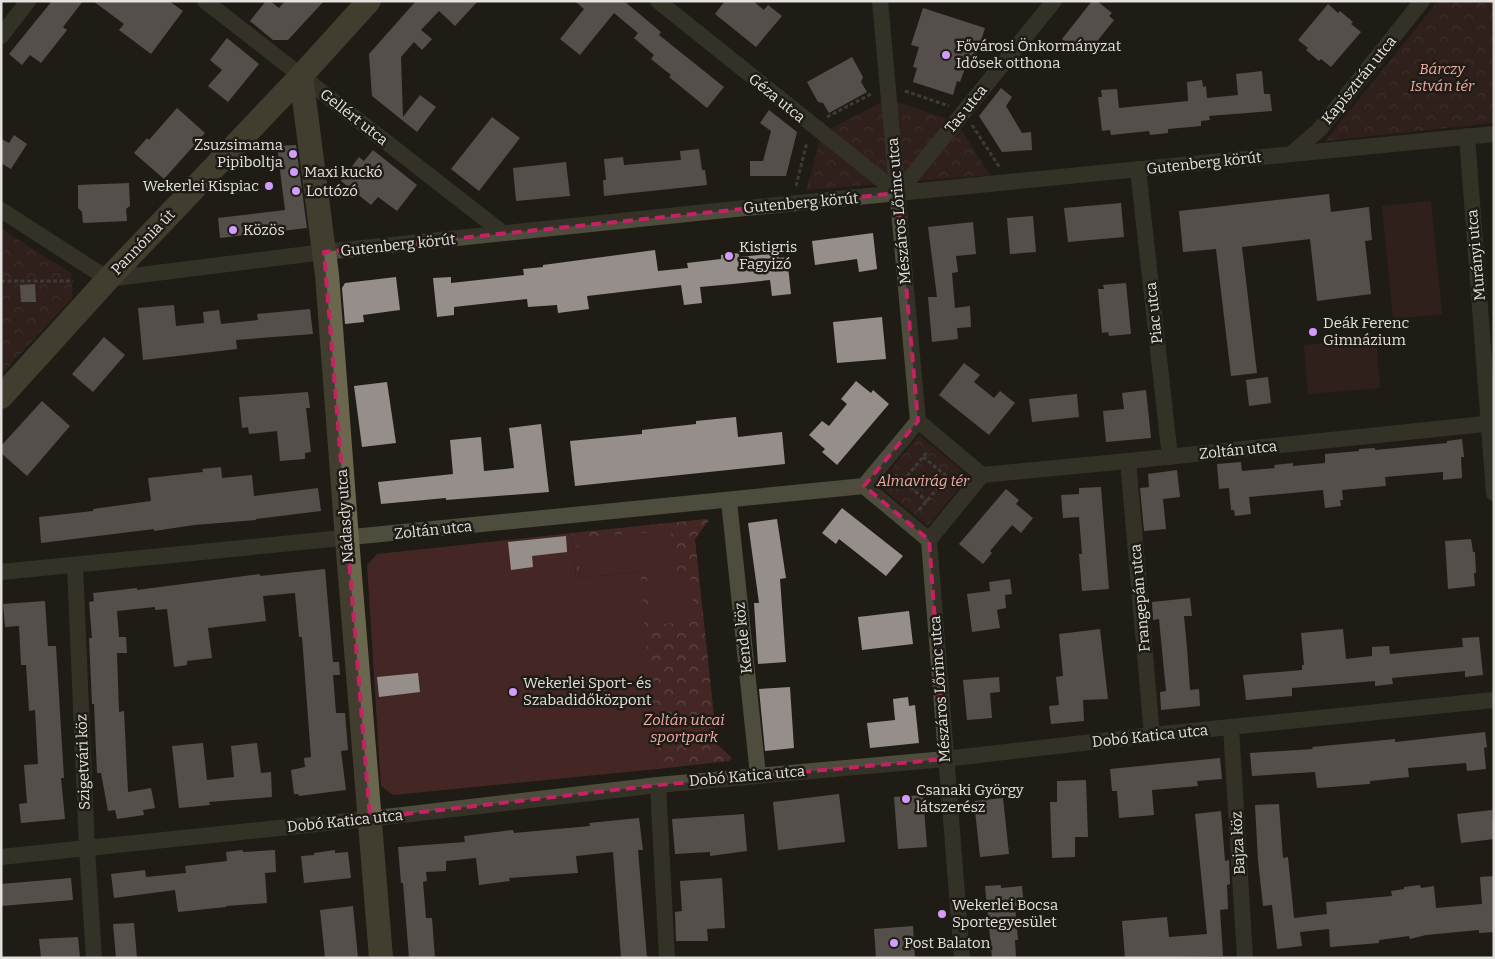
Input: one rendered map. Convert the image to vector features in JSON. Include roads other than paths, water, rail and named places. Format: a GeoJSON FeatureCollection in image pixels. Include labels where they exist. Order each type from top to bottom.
{"type":"FeatureCollection","features":[{"type":"Feature","properties":{"kind":"street"},"geometry":{"type":"LineString","coordinates":[[1,36],[28,1]]}},
{"type":"Feature","properties":{"kind":"street","name":"Gellért utca"},"geometry":{"type":"LineString","coordinates":[[205,1],[503,233]]}},
{"type":"Feature","properties":{"kind":"street","name":"Pannónia út"},"geometry":{"type":"LineString","coordinates":[[1,397],[108,279],[301,76],[369,1]]}},
{"type":"Feature","properties":{"kind":"street","name":"Géza utca"},"geometry":{"type":"LineString","coordinates":[[658,1],[898,194]]}},
{"type":"Feature","properties":{"kind":"street","name":"Mészáros Lőrinc utca"},"geometry":{"type":"LineString","coordinates":[[880,1],[918,421]]}},
{"type":"Feature","properties":{"kind":"street","name":"Tas utca"},"geometry":{"type":"LineString","coordinates":[[898,194],[1054,1]]}},
{"type":"Feature","properties":{"kind":"street","name":"Kapisztrán utca"},"geometry":{"type":"LineString","coordinates":[[1291,154],[1318,130],[1422,1]]}},
{"type":"Feature","properties":{"kind":"street","name":"Nádasdy utca"},"geometry":{"type":"LineString","coordinates":[[301,76],[324,252],[381,958]]}},
{"type":"Feature","properties":{"kind":"street","name":"Gutenberg körút"},"geometry":{"type":"LineString","coordinates":[[108,279],[324,252],[503,233],[1494,134]]}},
{"type":"Feature","properties":{"kind":"street","name":"Murányi utca"},"geometry":{"type":"LineString","coordinates":[[1467,136],[1491,423],[1494,493]]}},
{"type":"Feature","properties":{"kind":"street","name":"Piac utca"},"geometry":{"type":"LineString","coordinates":[[1138,169],[1170,457]]}},
{"type":"Feature","properties":{"kind":"street"},"geometry":{"type":"LineString","coordinates":[[1,210],[108,279]]}},
{"type":"Feature","properties":{"kind":"street"},"geometry":{"type":"LineString","coordinates":[[918,421],[982,474],[929,540],[864,486],[918,421]]}},
{"type":"Feature","properties":{"kind":"street","name":"Zoltán utca"},"geometry":{"type":"LineString","coordinates":[[982,474],[1170,457],[1491,423]]}},
{"type":"Feature","properties":{"kind":"street","name":"Frangepán utca"},"geometry":{"type":"LineString","coordinates":[[1128,461],[1152,735]]}},
{"type":"Feature","properties":{"kind":"street","name":"Zoltán utca"},"geometry":{"type":"LineString","coordinates":[[1,572],[864,486]]}},
{"type":"Feature","properties":{"kind":"street","name":"Kende köz"},"geometry":{"type":"LineString","coordinates":[[728,501],[758,775]]}},
{"type":"Feature","properties":{"kind":"street","name":"Mészáros Lőrinc utca"},"geometry":{"type":"LineString","coordinates":[[929,540],[962,958]]}},
{"type":"Feature","properties":{"kind":"street","name":"Szigetvári köz"},"geometry":{"type":"LineString","coordinates":[[74,566],[94,958]]}},
{"type":"Feature","properties":{"kind":"street","name":"Dobó Katica utca"},"geometry":{"type":"LineString","coordinates":[[1,857],[658,785],[945,759],[1152,735],[1494,700]]}},
{"type":"Feature","properties":{"kind":"street","name":"Bajza köz"},"geometry":{"type":"LineString","coordinates":[[1231,727],[1244,958]]}},
{"type":"Feature","properties":{"kind":"street"},"geometry":{"type":"LineString","coordinates":[[658,785],[667,958]]}},
{"type":"Feature","properties":{"kind":"place","name":"Fővárosi Önkormányzat Idősek otthona"},"geometry":{"type":"Point","coordinates":[946,55]}},
{"type":"Feature","properties":{"kind":"place","name":"Zsuzsimama Pipiboltja"},"geometry":{"type":"Point","coordinates":[293,154]}},
{"type":"Feature","properties":{"kind":"place","name":"Maxi kuckó"},"geometry":{"type":"Point","coordinates":[294,172]}},
{"type":"Feature","properties":{"kind":"place","name":"Wekerlei Kispiac"},"geometry":{"type":"Point","coordinates":[269,186]}},
{"type":"Feature","properties":{"kind":"place","name":"Lottózó"},"geometry":{"type":"Point","coordinates":[296,191]}},
{"type":"Feature","properties":{"kind":"place","name":"Közös"},"geometry":{"type":"Point","coordinates":[233,230]}},
{"type":"Feature","properties":{"kind":"place","name":"Kistigris Fagyizó"},"geometry":{"type":"Point","coordinates":[729,256]}},
{"type":"Feature","properties":{"kind":"place","name":"Deák Ferenc Gimnázium"},"geometry":{"type":"Point","coordinates":[1313,332]}},
{"type":"Feature","properties":{"kind":"place","name":"Wekerlei Sport- és Szabadidőközpont"},"geometry":{"type":"Point","coordinates":[513,692]}},
{"type":"Feature","properties":{"kind":"place","name":"Csanaki György látszerész"},"geometry":{"type":"Point","coordinates":[906,799]}},
{"type":"Feature","properties":{"kind":"place","name":"Wekerlei Bocsa Sportegyesület"},"geometry":{"type":"Point","coordinates":[942,914]}},
{"type":"Feature","properties":{"kind":"place","name":"Post Balaton"},"geometry":{"type":"Point","coordinates":[894,943]}},
{"type":"Feature","properties":{"kind":"park label","name":"Bárczy István tér"},"geometry":{"type":"Point","coordinates":[1442,78]}},
{"type":"Feature","properties":{"kind":"park label","name":"Almavirág tér"},"geometry":{"type":"Point","coordinates":[923,481]}},
{"type":"Feature","properties":{"kind":"park label","name":"Zoltán utcai sportpark"},"geometry":{"type":"Point","coordinates":[684,728]}}]}
